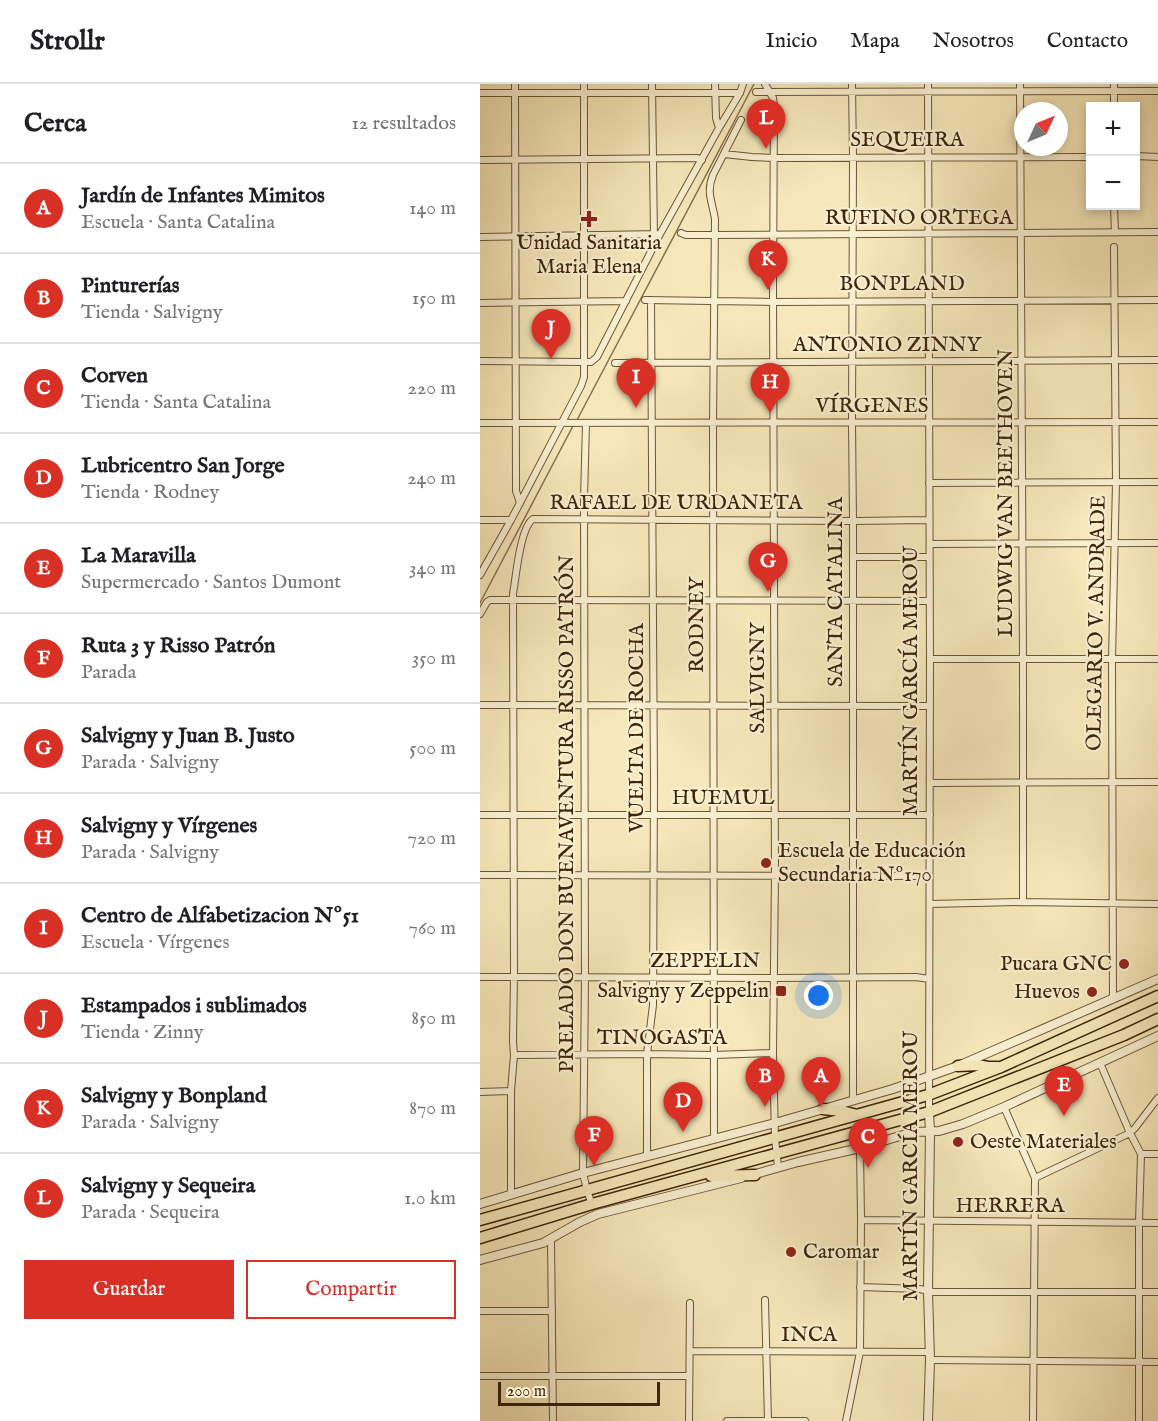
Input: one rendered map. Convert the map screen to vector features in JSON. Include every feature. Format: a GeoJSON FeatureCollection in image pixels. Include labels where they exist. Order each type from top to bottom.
{"type":"FeatureCollection","features":[{"type":"Feature","properties":{"kind":"highway"},"geometry":{"type":"LineString","coordinates":[[482,1219],[928,1095],[1001,1067],[1158,996]]}},
{"type":"Feature","properties":{"kind":"highway"},"geometry":{"type":"LineString","coordinates":[[480,1238],[592,1204],[929,1112],[1139,1028],[1158,1018]]}},
{"type":"Feature","properties":{"kind":"highway"},"geometry":{"type":"LineString","coordinates":[[1139,1028],[1158,1024]]}},
{"type":"Feature","properties":{"kind":"highway"},"geometry":{"type":"LineString","coordinates":[[958,1066],[1001,1067]]}},
{"type":"Feature","properties":{"kind":"highway"},"geometry":{"type":"LineString","coordinates":[[823,1109],[858,1115]]}},
{"type":"Feature","properties":{"kind":"highway"},"geometry":{"type":"LineString","coordinates":[[693,1177],[755,1175]]}},
{"type":"Feature","properties":{"kind":"street"},"geometry":{"type":"LineString","coordinates":[[515,84],[515,423],[516,491],[519,502]]}},
{"type":"Feature","properties":{"kind":"street"},"geometry":{"type":"LineString","coordinates":[[480,575],[511,520],[584,377],[584,84]]}},
{"type":"Feature","properties":{"kind":"street"},"geometry":{"type":"LineString","coordinates":[[480,362],[591,362],[597,357],[656,243],[652,158],[652,84]]}},
{"type":"Feature","properties":{"kind":"street"},"geometry":{"type":"LineString","coordinates":[[715,84],[719,128]]}},
{"type":"Feature","properties":{"kind":"street"},"geometry":{"type":"LineString","coordinates":[[657,234],[702,160],[743,84]]}},
{"type":"Feature","properties":{"kind":"street","name":"SALVIGNY"},"geometry":{"type":"LineString","coordinates":[[765,84],[773,98],[774,105],[775,875],[773,1053],[778,1167]]}},
{"type":"Feature","properties":{"kind":"street","name":"SANTA CATALINA"},"geometry":{"type":"LineString","coordinates":[[852,84],[853,1101]]}},
{"type":"Feature","properties":{"kind":"street"},"geometry":{"type":"LineString","coordinates":[[756,92],[852,92],[1020,87],[1158,91]]}},
{"type":"Feature","properties":{"kind":"street","name":"LUDWIG VAN BEETHOVEN"},"geometry":{"type":"LineString","coordinates":[[1020,87],[1023,902]]}},
{"type":"Feature","properties":{"kind":"street","name":"MARTÍN GARCÍA MEROU"},"geometry":{"type":"LineString","coordinates":[[928,88],[930,544],[928,1421]]}},
{"type":"Feature","properties":{"kind":"street"},"geometry":{"type":"LineString","coordinates":[[480,93],[740,93]]}},
{"type":"Feature","properties":{"kind":"street","name":"RODNEY"},"geometry":{"type":"LineString","coordinates":[[714,1138],[715,219],[709,183],[741,120]]}},
{"type":"Feature","properties":{"kind":"street","name":"SEQUEIRA"},"geometry":{"type":"LineString","coordinates":[[724,154],[774,158],[1086,157]]}},
{"type":"Feature","properties":{"kind":"street"},"geometry":{"type":"LineString","coordinates":[[1140,156],[1158,157]]}},
{"type":"Feature","properties":{"kind":"street"},"geometry":{"type":"LineString","coordinates":[[480,160],[652,158],[702,160]]}},
{"type":"Feature","properties":{"kind":"street"},"geometry":{"type":"LineString","coordinates":[[1114,210],[1114,233]]}},
{"type":"Feature","properties":{"kind":"street","name":"RUFINO ORTEGA"},"geometry":{"type":"LineString","coordinates":[[681,233],[686,235],[852,235],[1158,232]]}},
{"type":"Feature","properties":{"kind":"street"},"geometry":{"type":"LineString","coordinates":[[480,237],[657,234]]}},
{"type":"Feature","properties":{"kind":"street","name":"OLEGARIO V. ANDRADE"},"geometry":{"type":"LineString","coordinates":[[1113,999],[1112,660],[1116,543],[1114,247]]}},
{"type":"Feature","properties":{"kind":"street","name":"BONPLAND"},"geometry":{"type":"LineString","coordinates":[[648,300],[774,302],[1158,300]]}},
{"type":"Feature","properties":{"kind":"street","name":"VUELTA DE ROCHA"},"geometry":{"type":"LineString","coordinates":[[647,1156],[647,1054],[653,1005],[652,363],[648,300]]}},
{"type":"Feature","properties":{"kind":"street"},"geometry":{"type":"LineString","coordinates":[[480,303],[626,302]]}},
{"type":"Feature","properties":{"kind":"street","name":"ANTONIO ZINNY"},"geometry":{"type":"LineString","coordinates":[[615,363],[1158,360]]}},
{"type":"Feature","properties":{"kind":"street"},"geometry":{"type":"LineString","coordinates":[[480,423],[562,422]]}},
{"type":"Feature","properties":{"kind":"street","name":"VÍRGENES"},"geometry":{"type":"LineString","coordinates":[[562,422],[714,424],[1158,422]]}},
{"type":"Feature","properties":{"kind":"street","name":"PRELADO DON BUENAVENTURA RISSO PATRÓN"},"geometry":{"type":"LineString","coordinates":[[586,423],[583,1173],[586,1191],[592,1204]]}},
{"type":"Feature","properties":{"kind":"street"},"geometry":{"type":"LineString","coordinates":[[929,483],[1158,482]]}},
{"type":"Feature","properties":{"kind":"street"},"geometry":{"type":"LineString","coordinates":[[480,520],[511,520]]}},
{"type":"Feature","properties":{"kind":"street","name":"RAFAEL DE URDANETA"},"geometry":{"type":"LineString","coordinates":[[513,601],[523,536],[530,520],[929,520]]}},
{"type":"Feature","properties":{"kind":"street"},"geometry":{"type":"LineString","coordinates":[[930,544],[1158,543]]}},
{"type":"Feature","properties":{"kind":"street"},"geometry":{"type":"LineString","coordinates":[[853,557],[929,557]]}},
{"type":"Feature","properties":{"kind":"street"},"geometry":{"type":"LineString","coordinates":[[480,614],[490,600],[929,602]]}},
{"type":"Feature","properties":{"kind":"street"},"geometry":{"type":"LineString","coordinates":[[511,1195],[515,875],[513,601]]}},
{"type":"Feature","properties":{"kind":"street"},"geometry":{"type":"LineString","coordinates":[[930,659],[1158,659]]}},
{"type":"Feature","properties":{"kind":"street"},"geometry":{"type":"LineString","coordinates":[[480,705],[930,706]]}},
{"type":"Feature","properties":{"kind":"street"},"geometry":{"type":"LineString","coordinates":[[930,783],[1158,782]]}},
{"type":"Feature","properties":{"kind":"street","name":"HUEMUL"},"geometry":{"type":"LineString","coordinates":[[480,814],[930,815]]}},
{"type":"Feature","properties":{"kind":"street"},"geometry":{"type":"LineString","coordinates":[[480,875],[929,876]]}},
{"type":"Feature","properties":{"kind":"street"},"geometry":{"type":"LineString","coordinates":[[930,904],[1023,902],[1158,904]]}},
{"type":"Feature","properties":{"kind":"street","name":"ZEPPELIN"},"geometry":{"type":"LineString","coordinates":[[480,977],[915,977],[929,979]]}},
{"type":"Feature","properties":{"kind":"street"},"geometry":{"type":"LineString","coordinates":[[480,1204],[583,1173],[775,1123],[893,1089],[958,1066],[1158,979]]}},
{"type":"Feature","properties":{"kind":"street"},"geometry":{"type":"LineString","coordinates":[[480,1260],[537,1245],[598,1214],[860,1148],[913,1132],[939,1131],[963,1124],[1158,1036]]}},
{"type":"Feature","properties":{"kind":"street","name":"TINOGASTA"},"geometry":{"type":"LineString","coordinates":[[514,1055],[773,1053]]}},
{"type":"Feature","properties":{"kind":"street"},"geometry":{"type":"LineString","coordinates":[[1100,1063],[1141,1154],[1139,1421]]}},
{"type":"Feature","properties":{"kind":"street"},"geometry":{"type":"LineString","coordinates":[[480,1092],[511,1091]]}},
{"type":"Feature","properties":{"kind":"street"},"geometry":{"type":"LineString","coordinates":[[1035,1178],[1130,1133],[1158,1098]]}},
{"type":"Feature","properties":{"kind":"street"},"geometry":{"type":"LineString","coordinates":[[1004,1107],[1035,1178],[1033,1421]]}},
{"type":"Feature","properties":{"kind":"street"},"geometry":{"type":"LineString","coordinates":[[846,1421],[861,1352],[860,1148]]}},
{"type":"Feature","properties":{"kind":"street"},"geometry":{"type":"LineString","coordinates":[[1141,1154],[1158,1154]]}},
{"type":"Feature","properties":{"kind":"street","name":"HERRERA"},"geometry":{"type":"LineString","coordinates":[[861,1220],[1158,1223]]}},
{"type":"Feature","properties":{"kind":"street"},"geometry":{"type":"LineString","coordinates":[[551,1239],[553,1421]]}},
{"type":"Feature","properties":{"kind":"street"},"geometry":{"type":"LineString","coordinates":[[860,1287],[1034,1293],[1158,1292]]}},
{"type":"Feature","properties":{"kind":"street"},"geometry":{"type":"LineString","coordinates":[[765,1300],[768,1421]]}},
{"type":"Feature","properties":{"kind":"street"},"geometry":{"type":"LineString","coordinates":[[689,1421],[690,1303]]}},
{"type":"Feature","properties":{"kind":"street"},"geometry":{"type":"LineString","coordinates":[[480,1311],[552,1311]]}},
{"type":"Feature","properties":{"kind":"street","name":"INCA"},"geometry":{"type":"LineString","coordinates":[[690,1351],[861,1352],[1034,1361],[1158,1362]]}},
{"type":"Feature","properties":{"kind":"street"},"geometry":{"type":"LineString","coordinates":[[480,1376],[689,1376]]}},
{"type":"Feature","properties":{"kind":"street"},"geometry":{"type":"LineString","coordinates":[[727,1421],[805,1421]]}},
{"type":"Feature","properties":{"kind":"waterway"},"geometry":{"type":"LineString","coordinates":[[577,420],[754,84]]}},
{"type":"Feature","properties":{"kind":"waterway"},"geometry":{"type":"LineString","coordinates":[[480,603],[574,424]]}},
{"type":"Feature","properties":{"kind":"place","name":"Salvigny y Sequeira"},"geometry":{"type":"Point","coordinates":[766,149]}},
{"type":"Feature","properties":{"kind":"place","name":"Unidad Sanitaria Maria Elena"},"geometry":{"type":"Point","coordinates":[589,219]}},
{"type":"Feature","properties":{"kind":"place","name":"Salvigny y Bonpland"},"geometry":{"type":"Point","coordinates":[768,290]}},
{"type":"Feature","properties":{"kind":"place","name":"Estampados i sublimados"},"geometry":{"type":"Point","coordinates":[551,359]}},
{"type":"Feature","properties":{"kind":"place","name":"Centro de Alfabetizacion Nº51"},"geometry":{"type":"Point","coordinates":[636,408]}},
{"type":"Feature","properties":{"kind":"place","name":"Salvigny y Vírgenes"},"geometry":{"type":"Point","coordinates":[770,413]}},
{"type":"Feature","properties":{"kind":"place","name":"Salvigny y Juan B. Justo"},"geometry":{"type":"Point","coordinates":[768,592]}},
{"type":"Feature","properties":{"kind":"place","name":"Escuela de Educación Secundaria Nº170"},"geometry":{"type":"Point","coordinates":[766,863]}},
{"type":"Feature","properties":{"kind":"place","name":"Pucara GNC"},"geometry":{"type":"Point","coordinates":[1124,964]}},
{"type":"Feature","properties":{"kind":"place","name":"Salvigny y Zeppelin"},"geometry":{"type":"Point","coordinates":[781,991]}},
{"type":"Feature","properties":{"kind":"place","name":"Huevos"},"geometry":{"type":"Point","coordinates":[1092,992]}},
{"type":"Feature","properties":{"kind":"place","name":"Pinturerías"},"geometry":{"type":"Point","coordinates":[765,1107]}},
{"type":"Feature","properties":{"kind":"place","name":"Jardín de Infantes Mimitos"},"geometry":{"type":"Point","coordinates":[821,1107]}},
{"type":"Feature","properties":{"kind":"place","name":"La Maravilla"},"geometry":{"type":"Point","coordinates":[1064,1116]}},
{"type":"Feature","properties":{"kind":"place","name":"Lubricentro San Jorge"},"geometry":{"type":"Point","coordinates":[683,1132]}},
{"type":"Feature","properties":{"kind":"place","name":"Oeste Materiales"},"geometry":{"type":"Point","coordinates":[958,1142]}},
{"type":"Feature","properties":{"kind":"place","name":"Ruta 3 y Risso Patrón"},"geometry":{"type":"Point","coordinates":[594,1166]}},
{"type":"Feature","properties":{"kind":"place","name":"Corven"},"geometry":{"type":"Point","coordinates":[868,1168]}},
{"type":"Feature","properties":{"kind":"place","name":"Caromar"},"geometry":{"type":"Point","coordinates":[791,1252]}}]}
